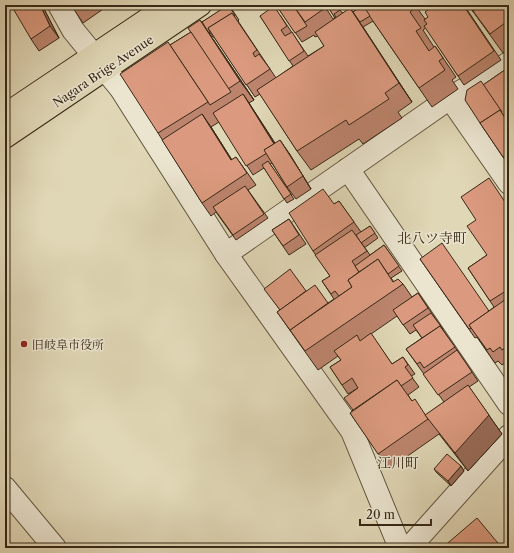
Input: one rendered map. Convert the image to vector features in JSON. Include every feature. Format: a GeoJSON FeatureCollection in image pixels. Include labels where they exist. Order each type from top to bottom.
{"type":"FeatureCollection","features":[{"type":"Feature","properties":{"kind":"highway","name":"Nagara Brige Avenue"},"geometry":{"type":"LineString","coordinates":[[5,137],[101,62],[169,5]]}},
{"type":"Feature","properties":{"kind":"highway","name":"Nagara Brige Avenue"},"geometry":{"type":"LineString","coordinates":[[5,116],[200,5]]}},
{"type":"Feature","properties":{"kind":"street"},"geometry":{"type":"LineString","coordinates":[[60,5],[73,30],[101,62],[121,89],[226,254],[352,431],[400,548]]}},
{"type":"Feature","properties":{"kind":"street"},"geometry":{"type":"LineString","coordinates":[[226,254],[450,98],[509,63]]}},
{"type":"Feature","properties":{"kind":"street"},"geometry":{"type":"LineString","coordinates":[[450,98],[509,183]]}},
{"type":"Feature","properties":{"kind":"street"},"geometry":{"type":"LineString","coordinates":[[348,169],[509,404]]}},
{"type":"Feature","properties":{"kind":"street"},"geometry":{"type":"LineString","coordinates":[[409,548],[509,436]]}},
{"type":"Feature","properties":{"kind":"street"},"geometry":{"type":"LineString","coordinates":[[5,488],[55,548]]}},
{"type":"Feature","properties":{"kind":"building"},"geometry":{"type":"Polygon","coordinates":[[[11,5],[40,5],[50,26],[31,39],[11,5]]]}},
{"type":"Feature","properties":{"kind":"building"},"geometry":{"type":"Polygon","coordinates":[[[228,5],[235,15],[234,16],[232,13],[208,28],[209,33],[202,22],[228,5]]]}},
{"type":"Feature","properties":{"kind":"building"},"geometry":{"type":"Polygon","coordinates":[[[276,5],[293,5],[307,26],[295,33],[276,5]]]}},
{"type":"Feature","properties":{"kind":"building"},"geometry":{"type":"Polygon","coordinates":[[[293,5],[323,5],[325,8],[305,22],[293,5]]]}},
{"type":"Feature","properties":{"kind":"building"},"geometry":{"type":"Polygon","coordinates":[[[327,5],[337,5],[340,10],[334,14],[336,17],[335,18],[327,5]]]}},
{"type":"Feature","properties":{"kind":"building"},"geometry":{"type":"Polygon","coordinates":[[[362,5],[415,5],[416,7],[410,12],[421,28],[416,31],[429,51],[435,46],[443,58],[439,61],[445,70],[419,88],[362,5]]]}},
{"type":"Feature","properties":{"kind":"building"},"geometry":{"type":"Polygon","coordinates":[[[363,5],[370,16],[360,22],[353,12],[363,5]]]}},
{"type":"Feature","properties":{"kind":"building"},"geometry":{"type":"Polygon","coordinates":[[[435,5],[463,5],[494,51],[458,76],[424,26],[427,24],[424,20],[428,17],[425,12],[435,5]]]}},
{"type":"Feature","properties":{"kind":"building"},"geometry":{"type":"Polygon","coordinates":[[[468,5],[481,5],[473,11],[475,14],[468,5]]]}},
{"type":"Feature","properties":{"kind":"building"},"geometry":{"type":"Polygon","coordinates":[[[481,5],[509,5],[509,20],[490,34],[473,11],[481,5]]]}},
{"type":"Feature","properties":{"kind":"building"},"geometry":{"type":"Polygon","coordinates":[[[274,6],[287,26],[281,30],[285,36],[292,32],[304,51],[289,61],[260,16],[274,6]]]}},
{"type":"Feature","properties":{"kind":"building"},"geometry":{"type":"Polygon","coordinates":[[[350,8],[399,83],[385,93],[389,99],[349,125],[346,120],[297,151],[257,90],[324,46],[315,32],[350,8]]]}},
{"type":"Feature","properties":{"kind":"building"},"geometry":{"type":"Polygon","coordinates":[[[232,13],[257,50],[253,53],[255,57],[259,54],[270,69],[246,85],[208,28],[232,13]]]}},
{"type":"Feature","properties":{"kind":"building"},"geometry":{"type":"Polygon","coordinates":[[[200,20],[240,81],[228,89],[188,28],[200,20]]]}},
{"type":"Feature","properties":{"kind":"building"},"geometry":{"type":"Polygon","coordinates":[[[191,32],[231,92],[210,105],[170,45],[191,32]]]}},
{"type":"Feature","properties":{"kind":"building"},"geometry":{"type":"Polygon","coordinates":[[[168,42],[208,102],[158,133],[120,74],[168,42]]]}},
{"type":"Feature","properties":{"kind":"building"},"geometry":{"type":"Polygon","coordinates":[[[509,67],[509,113],[504,116],[483,85],[509,67]]]}},
{"type":"Feature","properties":{"kind":"building"},"geometry":{"type":"Polygon","coordinates":[[[481,81],[502,112],[500,110],[480,123],[465,100],[467,90],[481,81]]]}},
{"type":"Feature","properties":{"kind":"building"},"geometry":{"type":"Polygon","coordinates":[[[243,94],[274,144],[264,150],[267,153],[246,166],[213,113],[243,94]]]}},
{"type":"Feature","properties":{"kind":"building"},"geometry":{"type":"Polygon","coordinates":[[[500,110],[505,118],[509,115],[509,153],[503,157],[480,123],[500,110]]]}},
{"type":"Feature","properties":{"kind":"building"},"geometry":{"type":"Polygon","coordinates":[[[202,114],[231,160],[236,157],[247,173],[202,203],[162,140],[202,114]]]}},
{"type":"Feature","properties":{"kind":"building"},"geometry":{"type":"Polygon","coordinates":[[[280,140],[303,176],[287,187],[264,150],[280,140]]]}},
{"type":"Feature","properties":{"kind":"building"},"geometry":{"type":"Polygon","coordinates":[[[268,161],[291,194],[284,199],[262,165],[268,161]]]}},
{"type":"Feature","properties":{"kind":"building"},"geometry":{"type":"Polygon","coordinates":[[[489,178],[509,208],[509,289],[490,301],[468,268],[487,255],[467,226],[476,220],[461,197],[489,178]]]}},
{"type":"Feature","properties":{"kind":"building"},"geometry":{"type":"Polygon","coordinates":[[[245,186],[264,214],[233,235],[213,207],[245,186]]]}},
{"type":"Feature","properties":{"kind":"building"},"geometry":{"type":"Polygon","coordinates":[[[323,189],[334,204],[339,201],[354,222],[313,251],[289,213],[323,189]]]}},
{"type":"Feature","properties":{"kind":"building"},"geometry":{"type":"Polygon","coordinates":[[[289,219],[299,235],[283,246],[272,230],[289,219]]]}},
{"type":"Feature","properties":{"kind":"building"},"geometry":{"type":"Polygon","coordinates":[[[370,226],[375,233],[361,243],[356,235],[370,226]]]}},
{"type":"Feature","properties":{"kind":"building"},"geometry":{"type":"Polygon","coordinates":[[[352,230],[367,251],[352,261],[359,272],[348,280],[352,287],[339,296],[335,291],[331,294],[322,281],[330,276],[315,255],[352,230]]]}},
{"type":"Feature","properties":{"kind":"building"},"geometry":{"type":"Polygon","coordinates":[[[442,243],[489,311],[469,325],[471,328],[469,329],[420,259],[442,243]]]}},
{"type":"Feature","properties":{"kind":"building"},"geometry":{"type":"Polygon","coordinates":[[[384,245],[399,266],[388,274],[378,259],[359,272],[355,266],[384,245]]]}},
{"type":"Feature","properties":{"kind":"building"},"geometry":{"type":"Polygon","coordinates":[[[378,259],[393,282],[398,279],[403,284],[305,351],[290,330],[352,287],[348,280],[378,259]]]}},
{"type":"Feature","properties":{"kind":"building"},"geometry":{"type":"Polygon","coordinates":[[[290,269],[306,291],[280,310],[264,289],[290,269]]]}},
{"type":"Feature","properties":{"kind":"building"},"geometry":{"type":"Polygon","coordinates":[[[315,285],[328,303],[290,330],[277,312],[315,285]]]}},
{"type":"Feature","properties":{"kind":"building"},"geometry":{"type":"Polygon","coordinates":[[[418,293],[428,308],[403,325],[393,310],[418,293]]]}},
{"type":"Feature","properties":{"kind":"building"},"geometry":{"type":"Polygon","coordinates":[[[509,297],[509,345],[502,350],[500,347],[493,352],[490,348],[487,350],[469,325],[509,297]]]}},
{"type":"Feature","properties":{"kind":"building"},"geometry":{"type":"Polygon","coordinates":[[[431,313],[443,329],[440,326],[422,338],[413,325],[431,313]]]}},
{"type":"Feature","properties":{"kind":"building"},"geometry":{"type":"Polygon","coordinates":[[[440,326],[455,347],[424,368],[420,362],[417,364],[406,349],[440,326]]]}},
{"type":"Feature","properties":{"kind":"building"},"geometry":{"type":"Polygon","coordinates":[[[371,333],[392,364],[403,357],[408,365],[405,367],[413,378],[401,386],[397,380],[353,410],[344,398],[358,388],[352,378],[342,385],[330,367],[341,360],[334,351],[357,335],[360,341],[371,333]]]}},
{"type":"Feature","properties":{"kind":"building"},"geometry":{"type":"Polygon","coordinates":[[[457,350],[472,372],[438,395],[423,374],[457,350]]]}},
{"type":"Feature","properties":{"kind":"building"},"geometry":{"type":"Polygon","coordinates":[[[397,380],[412,401],[415,399],[428,419],[378,454],[350,413],[397,380]]]}},
{"type":"Feature","properties":{"kind":"building"},"geometry":{"type":"Polygon","coordinates":[[[468,385],[489,415],[455,453],[425,415],[468,385]]]}},
{"type":"Feature","properties":{"kind":"building"},"geometry":{"type":"Polygon","coordinates":[[[447,454],[461,466],[448,481],[434,469],[447,454]]]}},
{"type":"Feature","properties":{"kind":"building"},"geometry":{"type":"Polygon","coordinates":[[[477,518],[502,548],[442,548],[477,518]]]}},
{"type":"Feature","properties":{"kind":"place","name":"旧岐阜市役所"},"geometry":{"type":"Point","coordinates":[24,344]}},
{"type":"Feature","properties":{"kind":"district","name":"北八ツ寺町"},"geometry":{"type":"Point","coordinates":[432,238]}},
{"type":"Feature","properties":{"kind":"district","name":"江川町"},"geometry":{"type":"Point","coordinates":[398,463]}}]}
